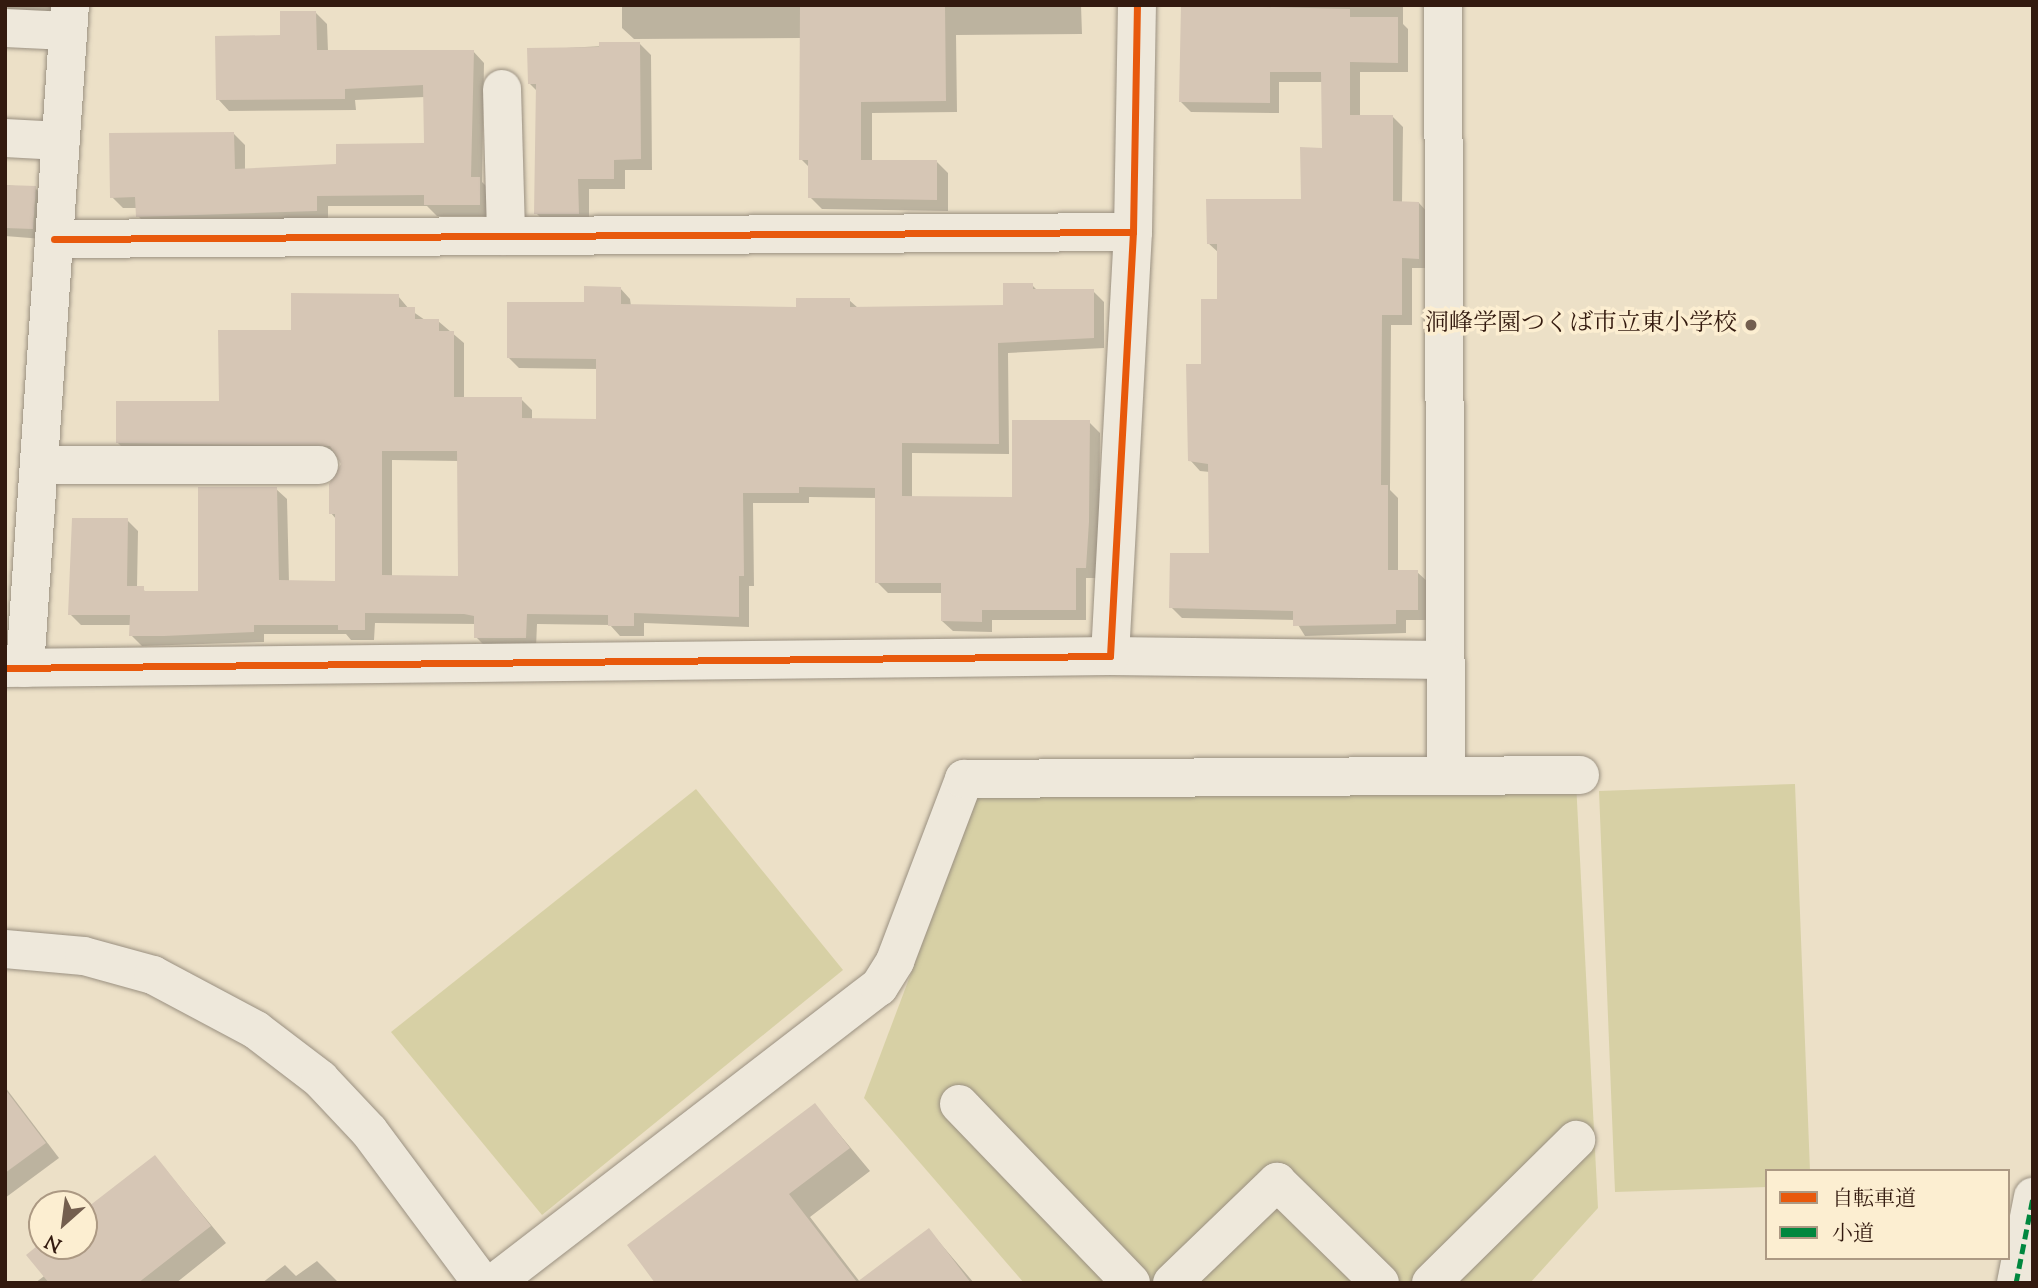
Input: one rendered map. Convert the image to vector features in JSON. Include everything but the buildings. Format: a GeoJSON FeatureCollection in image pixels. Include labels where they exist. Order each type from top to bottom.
{"type":"FeatureCollection","features":[{"type":"Feature","properties":{"kind":"street"},"geometry":{"type":"LineString","coordinates":[[1110,656],[1133,232],[1137,5]]}},
{"type":"Feature","properties":{"kind":"street"},"geometry":{"type":"LineString","coordinates":[[1443,5],[1446,776]]}},
{"type":"Feature","properties":{"kind":"street"},"geometry":{"type":"LineString","coordinates":[[5,28],[69,18],[39,465],[15,668],[1110,656],[1444,660]]}},
{"type":"Feature","properties":{"kind":"street"},"geometry":{"type":"LineString","coordinates":[[502,89],[506,236]]}},
{"type":"Feature","properties":{"kind":"street"},"geometry":{"type":"LineString","coordinates":[[5,138],[61,141]]}},
{"type":"Feature","properties":{"kind":"street"},"geometry":{"type":"LineString","coordinates":[[54,239],[1133,232]]}},
{"type":"Feature","properties":{"kind":"street"},"geometry":{"type":"LineString","coordinates":[[39,465],[319,465]]}},
{"type":"Feature","properties":{"kind":"street"},"geometry":{"type":"LineString","coordinates":[[494,1283],[879,986],[895,961],[964,779],[1580,775]]}},
{"type":"Feature","properties":{"kind":"street"},"geometry":{"type":"LineString","coordinates":[[5,949],[84,956],[153,975],[256,1030],[320,1079],[369,1131],[482,1283]]}},
{"type":"Feature","properties":{"kind":"street"},"geometry":{"type":"LineString","coordinates":[[959,1104],[1131,1283]]}},
{"type":"Feature","properties":{"kind":"street"},"geometry":{"type":"LineString","coordinates":[[1430,1283],[1576,1140]]}},
{"type":"Feature","properties":{"kind":"street"},"geometry":{"type":"LineString","coordinates":[[1172,1283],[1277,1182],[1380,1283]]}},
{"type":"Feature","properties":{"kind":"street"},"geometry":{"type":"LineString","coordinates":[[2015,1283],[2033,1197]]}},
{"type":"Feature","properties":{"kind":"shaded area"},"geometry":{"type":"Polygon","coordinates":[[[1576,782],[1598,1208],[1530,1283],[1024,1283],[864,1098],[981,788],[1576,782]]]}},
{"type":"Feature","properties":{"kind":"shaded area"},"geometry":{"type":"Polygon","coordinates":[[[1795,784],[1810,1169],[1765,1169],[1765,1187],[1615,1192],[1599,791],[1795,784]]]}},
{"type":"Feature","properties":{"kind":"shaded area"},"geometry":{"type":"Polygon","coordinates":[[[696,789],[843,970],[542,1215],[391,1032],[696,789]]]}},
{"type":"Feature","properties":{"kind":"marked path"},"geometry":{"type":"LineString","coordinates":[[2016,1283],[2033,1197]]}},
{"type":"Feature","properties":{"kind":"cycle path"},"geometry":{"type":"LineString","coordinates":[[5,668],[1110,656],[1133,232],[1137,5]]}},
{"type":"Feature","properties":{"kind":"cycle path"},"geometry":{"type":"LineString","coordinates":[[54,239],[1133,232]]}},
{"type":"Feature","properties":{"kind":"place","name":"洞峰学園つくば市立東小学校"},"geometry":{"type":"Point","coordinates":[1751,325]}}]}
